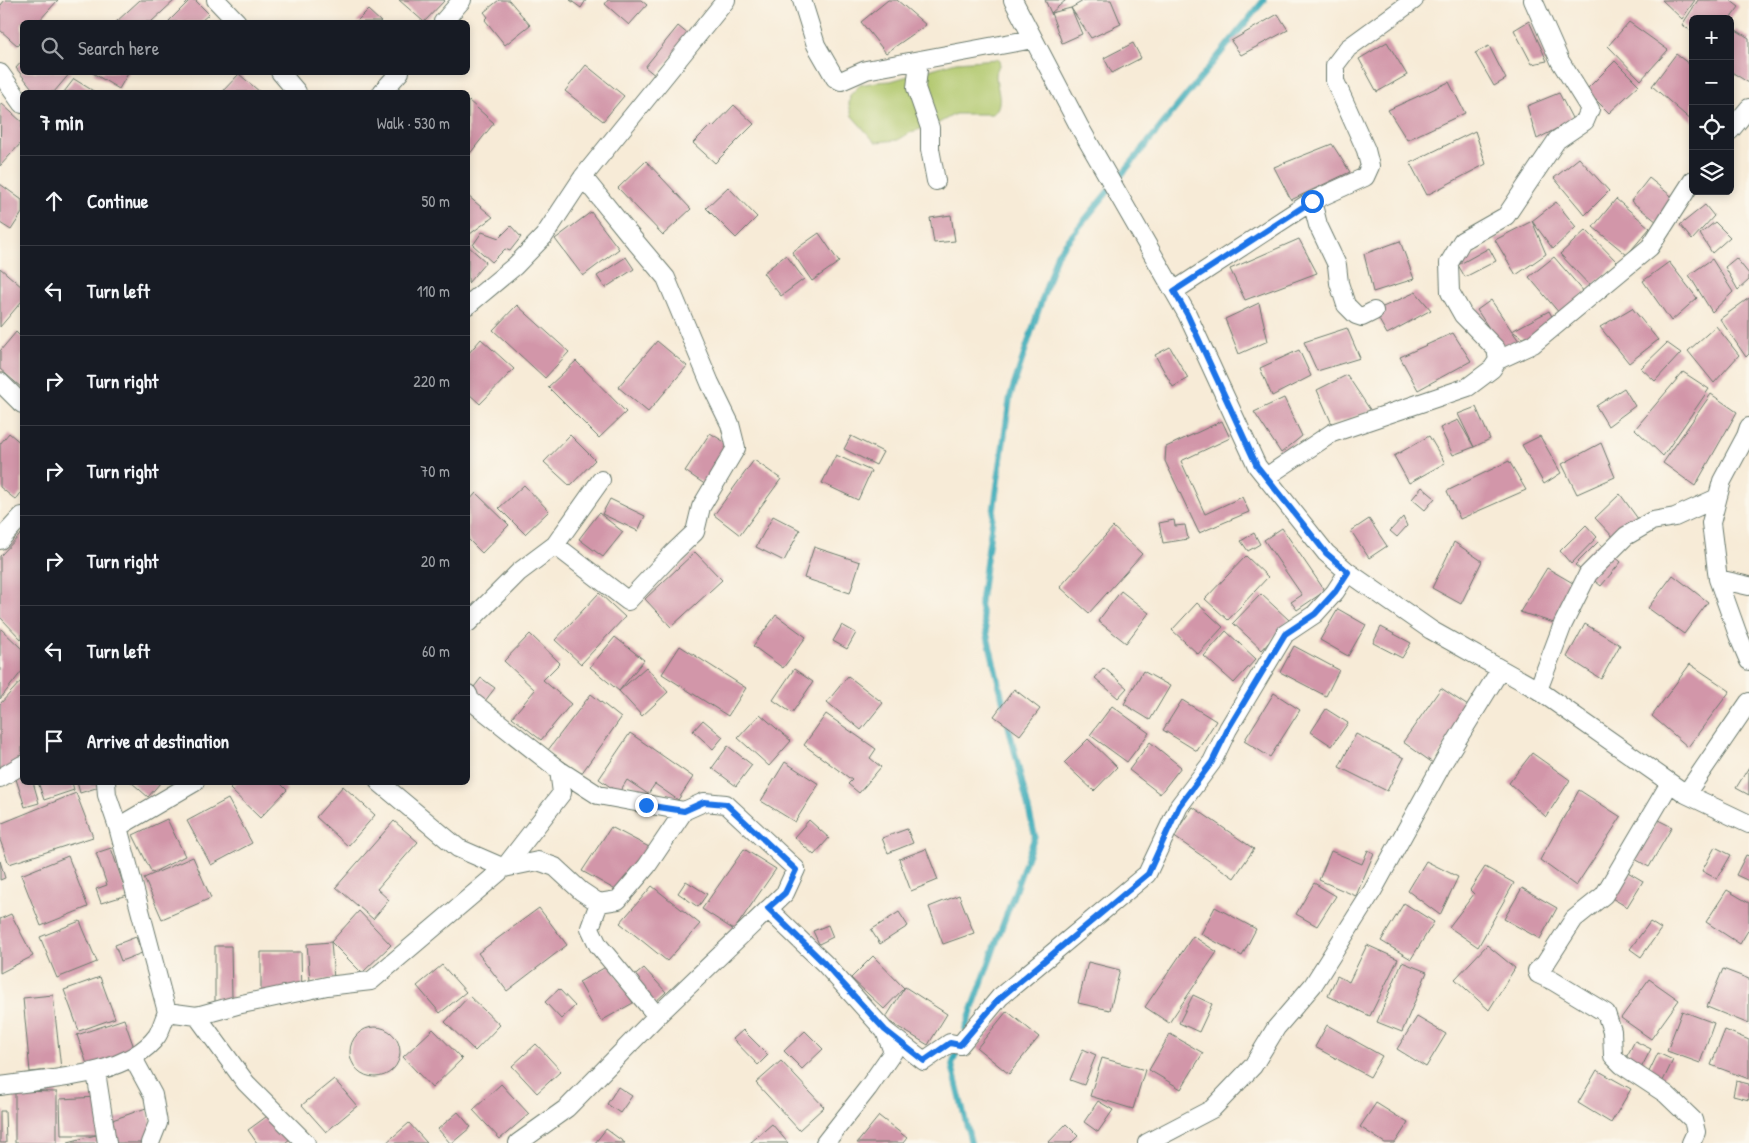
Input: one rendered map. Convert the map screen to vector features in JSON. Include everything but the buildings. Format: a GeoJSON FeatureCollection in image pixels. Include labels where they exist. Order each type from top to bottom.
{"type":"FeatureCollection","features":[{"type":"Feature","properties":{"kind":"street"},"geometry":{"type":"LineString","coordinates":[[216,0],[235,20]]}},
{"type":"Feature","properties":{"kind":"street"},"geometry":{"type":"LineString","coordinates":[[445,20],[462,0]]}},
{"type":"Feature","properties":{"kind":"street"},"geometry":{"type":"LineString","coordinates":[[470,303],[515,266],[544,236],[583,177],[726,0]]}},
{"type":"Feature","properties":{"kind":"street"},"geometry":{"type":"LineString","coordinates":[[802,0],[816,45],[835,78],[841,81],[866,70],[1033,39]]}},
{"type":"Feature","properties":{"kind":"street"},"geometry":{"type":"LineString","coordinates":[[1012,0],[1079,126],[1187,314],[1257,466],[1326,553],[1348,572],[1431,630],[1538,690],[1686,794],[1749,824]]}},
{"type":"Feature","properties":{"kind":"street"},"geometry":{"type":"LineString","coordinates":[[1174,291],[1312,201],[1365,177],[1370,166],[1366,150],[1335,81],[1335,65],[1348,48],[1414,0]]}},
{"type":"Feature","properties":{"kind":"street"},"geometry":{"type":"LineString","coordinates":[[1498,360],[1496,349],[1463,315],[1450,292],[1449,262],[1462,241],[1506,216],[1556,140],[1585,121],[1590,109],[1560,61],[1533,0]]}},
{"type":"Feature","properties":{"kind":"street"},"geometry":{"type":"LineString","coordinates":[[915,61],[918,70],[916,88],[930,128],[930,149],[936,181]]}},
{"type":"Feature","properties":{"kind":"street"},"geometry":{"type":"LineString","coordinates":[[0,74],[20,101]]}},
{"type":"Feature","properties":{"kind":"street"},"geometry":{"type":"LineString","coordinates":[[283,75],[295,90]]}},
{"type":"Feature","properties":{"kind":"street"},"geometry":{"type":"LineString","coordinates":[[384,90],[397,75]]}},
{"type":"Feature","properties":{"kind":"street"},"geometry":{"type":"LineString","coordinates":[[1734,126],[1749,108]]}},
{"type":"Feature","properties":{"kind":"street"},"geometry":{"type":"LineString","coordinates":[[555,545],[628,601],[695,532],[701,507],[736,448],[730,424],[666,278],[583,177]]}},
{"type":"Feature","properties":{"kind":"street"},"geometry":{"type":"LineString","coordinates":[[1266,477],[1332,433],[1468,387],[1492,369],[1498,360],[1534,344],[1650,247],[1689,186]]}},
{"type":"Feature","properties":{"kind":"street"},"geometry":{"type":"LineString","coordinates":[[1312,201],[1318,225],[1337,265],[1339,283],[1346,305],[1356,315],[1362,317],[1374,311]]}},
{"type":"Feature","properties":{"kind":"street"},"geometry":{"type":"LineString","coordinates":[[0,382],[20,402]]}},
{"type":"Feature","properties":{"kind":"street"},"geometry":{"type":"LineString","coordinates":[[1749,426],[1746,436],[1722,481],[1711,523],[1718,579],[1749,661]]}},
{"type":"Feature","properties":{"kind":"street"},"geometry":{"type":"LineString","coordinates":[[470,621],[519,572],[555,545],[601,480]]}},
{"type":"Feature","properties":{"kind":"street"},"geometry":{"type":"LineString","coordinates":[[1538,690],[1563,624],[1588,574],[1626,536],[1652,521],[1675,516],[1717,498]]}},
{"type":"Feature","properties":{"kind":"street"},"geometry":{"type":"LineString","coordinates":[[0,540],[20,518]]}},
{"type":"Feature","properties":{"kind":"street"},"geometry":{"type":"LineString","coordinates":[[768,908],[825,964],[885,1030],[924,1061],[950,1043],[960,1045],[1000,998],[1148,874],[1179,806],[1212,762],[1228,729],[1285,634],[1315,614],[1335,592],[1348,572]]}},
{"type":"Feature","properties":{"kind":"street"},"geometry":{"type":"LineString","coordinates":[[1718,579],[1749,586]]}},
{"type":"Feature","properties":{"kind":"street"},"geometry":{"type":"LineString","coordinates":[[1147,1143],[1212,1109],[1252,1066],[1276,1028],[1313,985],[1373,890],[1444,761],[1500,670]]}},
{"type":"Feature","properties":{"kind":"street"},"geometry":{"type":"LineString","coordinates":[[470,700],[559,770],[598,795],[684,811]]}},
{"type":"Feature","properties":{"kind":"street"},"geometry":{"type":"LineString","coordinates":[[1686,794],[1749,702]]}},
{"type":"Feature","properties":{"kind":"street"},"geometry":{"type":"LineString","coordinates":[[0,778],[20,766]]}},
{"type":"Feature","properties":{"kind":"street"},"geometry":{"type":"LineString","coordinates":[[167,1012],[196,1016],[237,1005],[327,986],[371,981],[504,868],[562,793],[559,770]]}},
{"type":"Feature","properties":{"kind":"street"},"geometry":{"type":"LineString","coordinates":[[1670,783],[1604,894],[1574,919],[1544,964],[1537,971],[1538,974],[1606,1014],[1612,1030],[1613,1056],[1622,1065],[1666,1094],[1693,1120],[1696,1132],[1691,1143]]}},
{"type":"Feature","properties":{"kind":"street"},"geometry":{"type":"LineString","coordinates":[[0,1086],[96,1072],[134,1058],[157,1036],[167,1012],[106,785]]}},
{"type":"Feature","properties":{"kind":"street"},"geometry":{"type":"LineString","coordinates":[[118,827],[190,785]]}},
{"type":"Feature","properties":{"kind":"street"},"geometry":{"type":"LineString","coordinates":[[383,785],[458,848],[504,868],[538,861],[555,868],[581,891],[599,903],[618,900],[647,866],[684,811],[704,802],[726,804],[796,870],[785,893],[531,1140]]}},
{"type":"Feature","properties":{"kind":"street"},"geometry":{"type":"LineString","coordinates":[[599,903],[590,928],[598,945],[657,1016]]}},
{"type":"Feature","properties":{"kind":"street"},"geometry":{"type":"LineString","coordinates":[[196,1016],[246,1083],[306,1143]]}},
{"type":"Feature","properties":{"kind":"street"},"geometry":{"type":"LineString","coordinates":[[825,1143],[868,1088],[893,1052],[885,1030]]}},
{"type":"Feature","properties":{"kind":"street"},"geometry":{"type":"LineString","coordinates":[[134,1058],[153,1095],[158,1124],[150,1143]]}},
{"type":"Feature","properties":{"kind":"street"},"geometry":{"type":"LineString","coordinates":[[96,1072],[107,1143]]}},
{"type":"Feature","properties":{"kind":"green space"},"geometry":{"type":"Polygon","coordinates":[[[998,59],[1000,64],[997,69],[996,80],[999,105],[993,114],[955,114],[937,124],[911,132],[898,140],[875,142],[852,116],[849,105],[850,95],[860,85],[891,81],[956,62],[998,59]]]}},
{"type":"Feature","properties":{"kind":"waterway"},"geometry":{"type":"LineString","coordinates":[[1005,710],[980,605],[1010,397],[1057,254],[1264,0]]}},
{"type":"Feature","properties":{"kind":"waterway"},"geometry":{"type":"LineString","coordinates":[[965,1029],[1035,836],[1007,720]]}},
{"type":"Feature","properties":{"kind":"waterway"},"geometry":{"type":"LineString","coordinates":[[959,1046],[952,1065],[971,1143]]}},
{"type":"Feature","properties":{"kind":"route"},"geometry":{"type":"LineString","coordinates":[[646,805],[684,811],[704,802],[726,804],[796,870],[785,893],[768,908],[825,964],[885,1030],[924,1061],[950,1043],[960,1045],[1000,998],[1148,874],[1179,806],[1212,762],[1228,729],[1285,634],[1315,614],[1335,592],[1348,572],[1326,553],[1257,466],[1187,314],[1174,291],[1312,201]]}}]}
